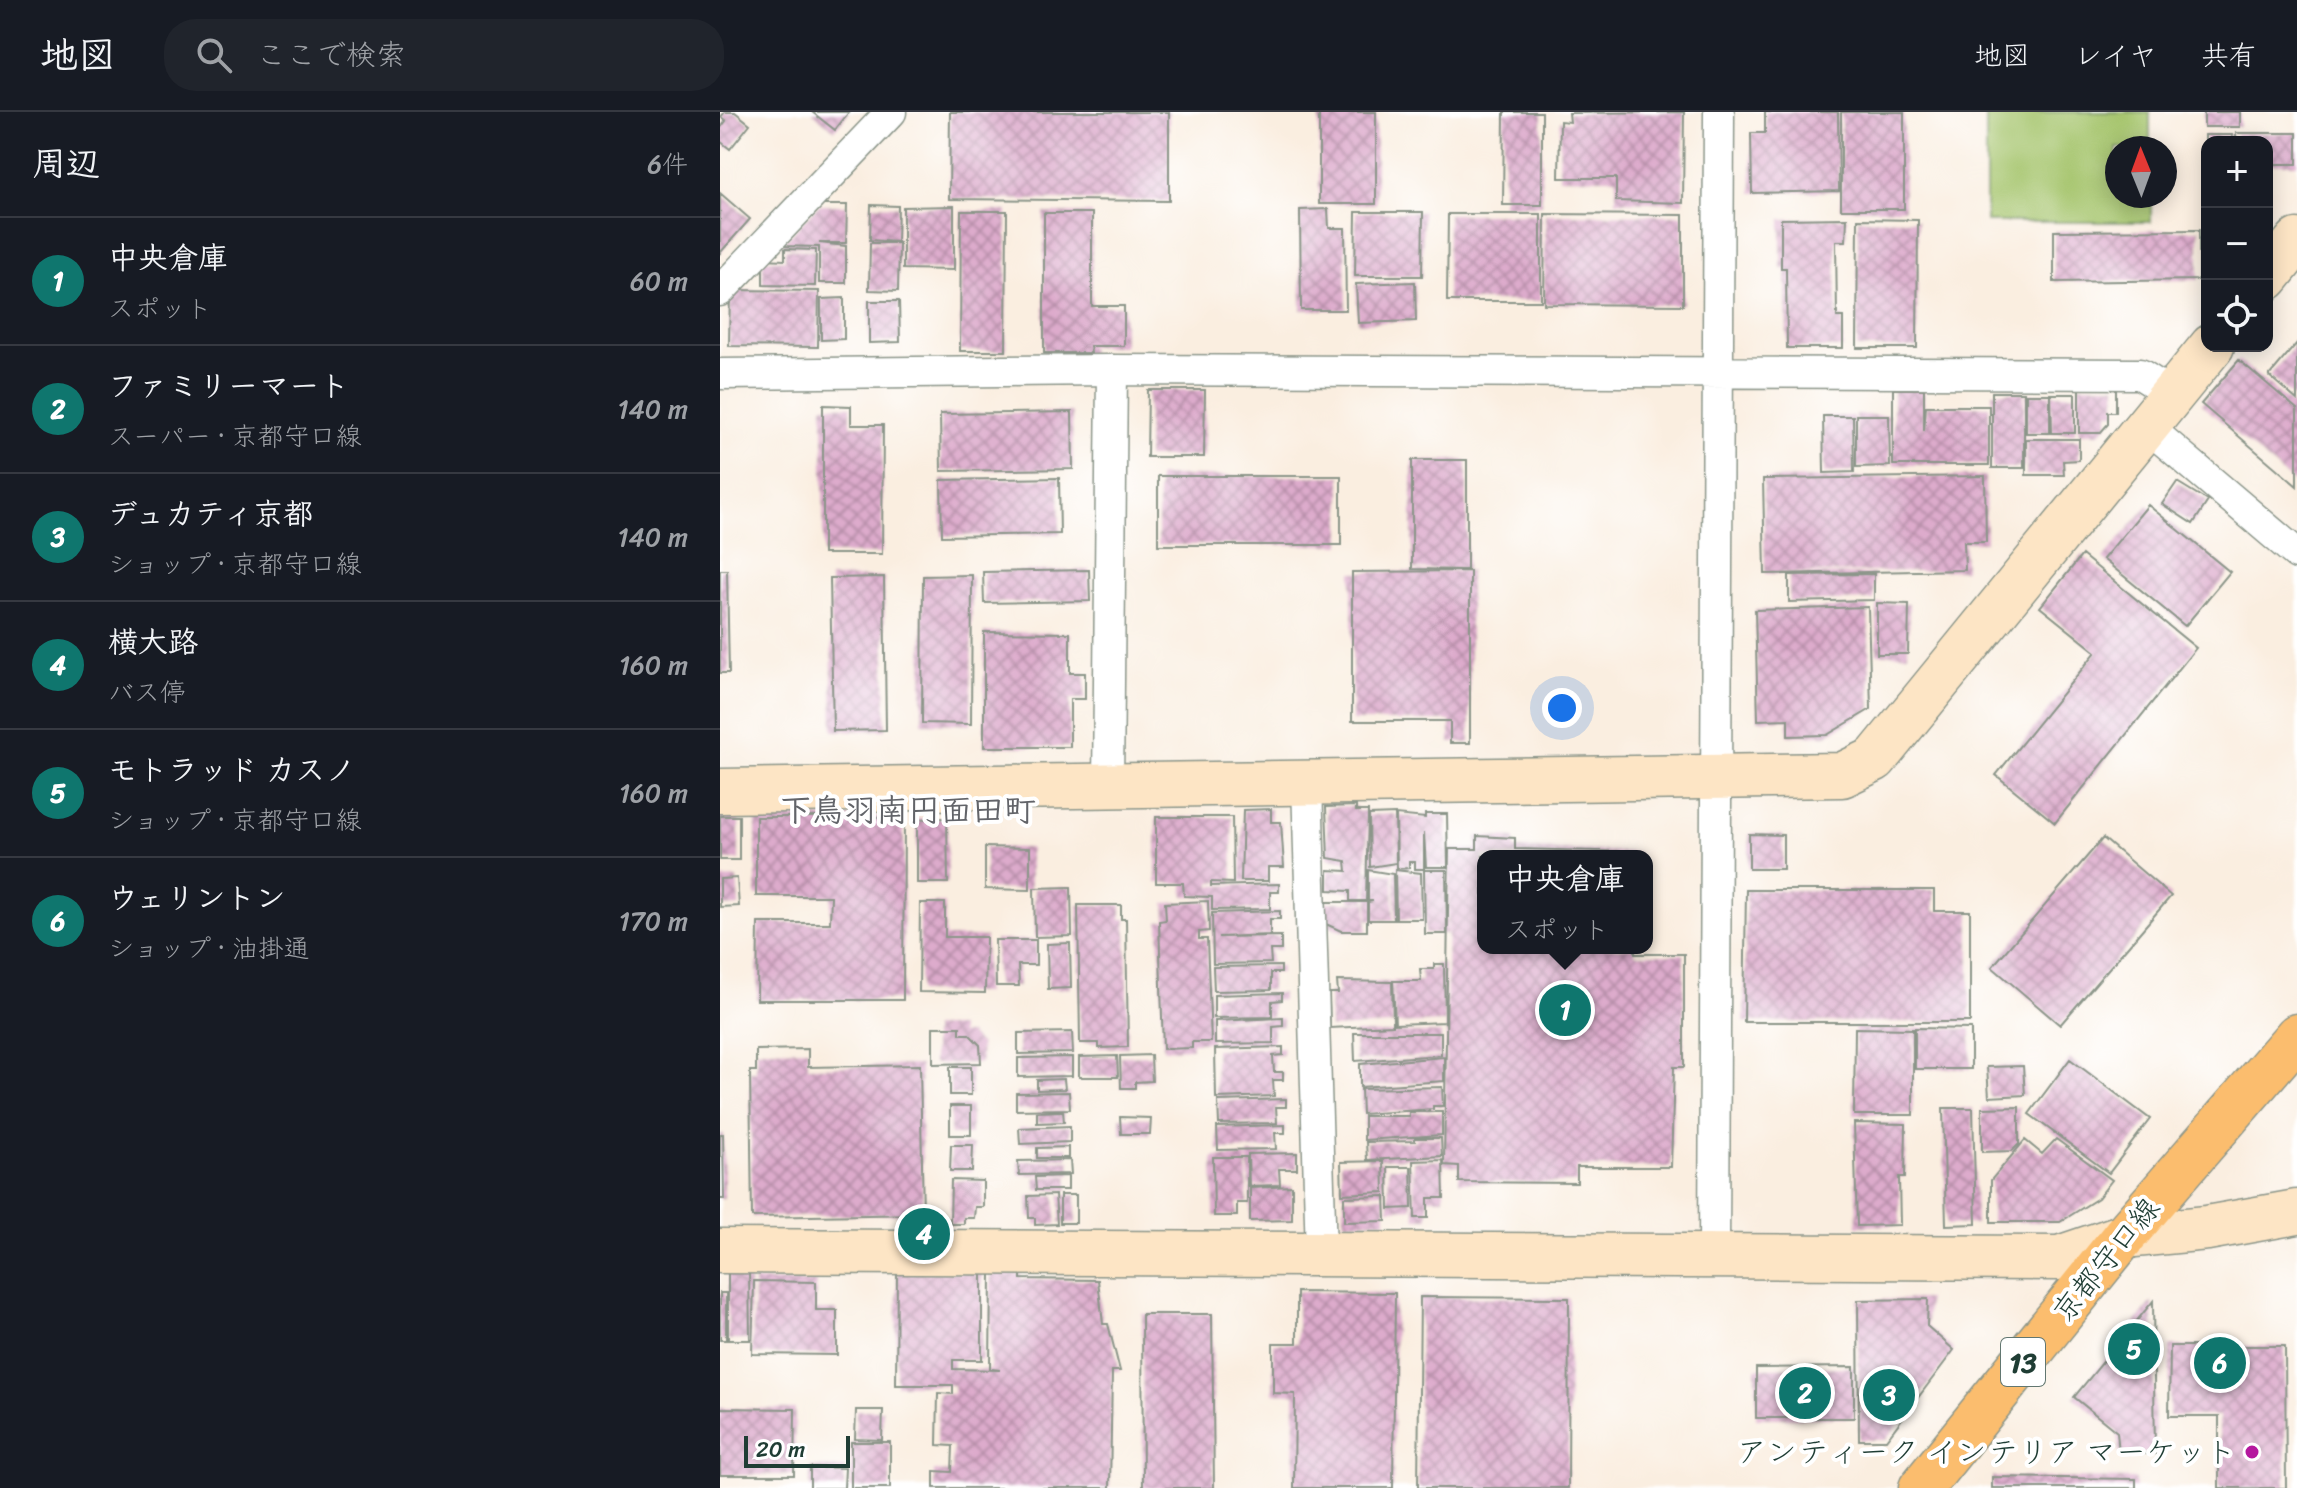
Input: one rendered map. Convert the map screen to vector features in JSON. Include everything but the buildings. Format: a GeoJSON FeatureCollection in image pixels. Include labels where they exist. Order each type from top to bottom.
{"type":"FeatureCollection","features":[{"type":"Feature","properties":{"kind":"main road","name":"京都守口線"},"geometry":{"type":"LineString","coordinates":[[1921,1488],[2124,1236],[2297,1036]]}},
{"type":"Feature","properties":{"kind":"street"},"geometry":{"type":"LineString","coordinates":[[720,291],[891,112]]}},
{"type":"Feature","properties":{"kind":"street"},"geometry":{"type":"LineString","coordinates":[[1714,1255],[1719,112]]}},
{"type":"Feature","properties":{"kind":"street"},"geometry":{"type":"LineString","coordinates":[[2273,271],[2297,241]]}},
{"type":"Feature","properties":{"kind":"street"},"geometry":{"type":"LineString","coordinates":[[720,791],[1842,775],[1875,759],[2207,352]]}},
{"type":"Feature","properties":{"kind":"street"},"geometry":{"type":"LineString","coordinates":[[1108,785],[1112,370]]}},
{"type":"Feature","properties":{"kind":"street"},"geometry":{"type":"LineString","coordinates":[[720,374],[1112,370],[2140,374],[2159,410],[2297,554]]}},
{"type":"Feature","properties":{"kind":"street"},"geometry":{"type":"LineString","coordinates":[[1307,783],[1321,1254]]}},
{"type":"Feature","properties":{"kind":"street"},"geometry":{"type":"LineString","coordinates":[[720,1251],[2059,1258],[2124,1236],[2192,1230],[2297,1212]]}},
{"type":"Feature","properties":{"kind":"green space"},"geometry":{"type":"Polygon","coordinates":[[[1986,112],[2150,112],[2150,136],[2105,136],[2105,208],[2151,208],[2151,222],[1986,222],[1986,112]]]}},
{"type":"Feature","properties":{"kind":"place","name":"中央倉庫"},"geometry":{"type":"Point","coordinates":[1565,1010]}},
{"type":"Feature","properties":{"kind":"place","name":"横大路"},"geometry":{"type":"Point","coordinates":[924,1234]}},
{"type":"Feature","properties":{"kind":"place","name":"モトラッド カスノ"},"geometry":{"type":"Point","coordinates":[2134,1349]}},
{"type":"Feature","properties":{"kind":"place","name":"ウェリントン"},"geometry":{"type":"Point","coordinates":[2220,1363]}},
{"type":"Feature","properties":{"kind":"place","name":"ファミリーマート"},"geometry":{"type":"Point","coordinates":[1805,1393]}},
{"type":"Feature","properties":{"kind":"place","name":"デュカティ京都"},"geometry":{"type":"Point","coordinates":[1889,1395]}},
{"type":"Feature","properties":{"kind":"place","name":"アンティーク インテリア マーケット"},"geometry":{"type":"Point","coordinates":[2252,1452]}},
{"type":"Feature","properties":{"kind":"district","name":"下鳥羽南円面田町"},"geometry":{"type":"Point","coordinates":[908,810]}}]}
